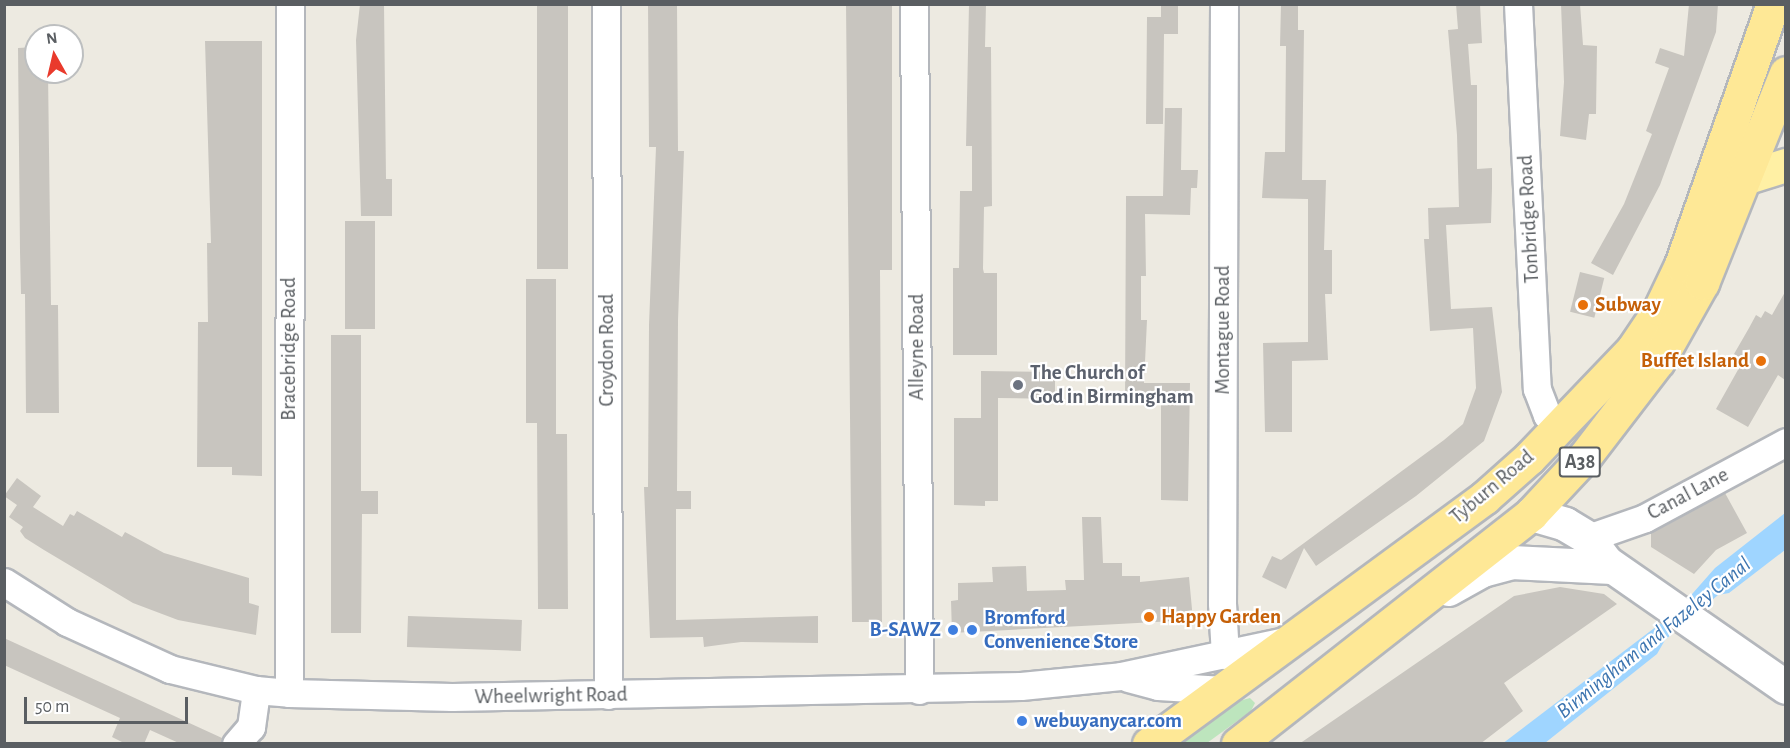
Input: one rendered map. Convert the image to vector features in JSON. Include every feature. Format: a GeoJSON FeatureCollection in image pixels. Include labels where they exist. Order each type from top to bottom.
{"type":"FeatureCollection","features":[{"type":"Feature","properties":{"kind":"highway","name":"Tyburn Road"},"geometry":{"type":"LineString","coordinates":[[1156,739],[1484,498],[1562,424],[1633,349],[1660,309],[1681,265],[1773,4]]}},
{"type":"Feature","properties":{"kind":"highway","name":"Tyburn Road"},"geometry":{"type":"LineString","coordinates":[[1238,744],[1531,514],[1586,456],[1658,361],[1702,283],[1785,73]]}},
{"type":"Feature","properties":{"kind":"highway"},"geometry":{"type":"LineString","coordinates":[[1324,616],[1372,599],[1498,514],[1531,514]]}},
{"type":"Feature","properties":{"kind":"highway"},"geometry":{"type":"LineString","coordinates":[[1223,690],[1270,690],[1352,636],[1409,610]]}},
{"type":"Feature","properties":{"kind":"main road"},"geometry":{"type":"LineString","coordinates":[[1780,4],[1785,16]]}},
{"type":"Feature","properties":{"kind":"main road"},"geometry":{"type":"LineString","coordinates":[[1744,178],[1785,165]]}},
{"type":"Feature","properties":{"kind":"street","name":"Bracebridge Road"},"geometry":{"type":"LineString","coordinates":[[289,693],[290,4]]}},
{"type":"Feature","properties":{"kind":"street","name":"Croydon Road"},"geometry":{"type":"LineString","coordinates":[[606,4],[608,695]]}},
{"type":"Feature","properties":{"kind":"street","name":"Alleyne Road"},"geometry":{"type":"LineString","coordinates":[[914,4],[919,690]]}},
{"type":"Feature","properties":{"kind":"street","name":"Montague Road"},"geometry":{"type":"LineString","coordinates":[[1224,4],[1222,603],[1225,655]]}},
{"type":"Feature","properties":{"kind":"street","name":"Tonbridge Road"},"geometry":{"type":"LineString","coordinates":[[1518,4],[1537,389],[1547,416],[1562,424]]}},
{"type":"Feature","properties":{"kind":"street","name":"Canal Lane"},"geometry":{"type":"LineString","coordinates":[[1588,538],[1645,518],[1785,441]]}},
{"type":"Feature","properties":{"kind":"street"},"geometry":{"type":"LineString","coordinates":[[1531,514],[1565,524],[1588,538],[1612,567],[1646,587],[1785,687]]}},
{"type":"Feature","properties":{"kind":"street"},"geometry":{"type":"LineString","coordinates":[[1409,610],[1482,570],[1511,562],[1612,567]]}},
{"type":"Feature","properties":{"kind":"street","name":"Wheelwright Road"},"geometry":{"type":"LineString","coordinates":[[4,582],[112,645],[170,669],[256,690],[289,693],[452,697],[919,690],[1121,676],[1295,639]]}},
{"type":"Feature","properties":{"kind":"street","name":"Wheelwright Road"},"geometry":{"type":"LineString","coordinates":[[1121,676],[1158,686],[1223,690]]}},
{"type":"Feature","properties":{"kind":"street"},"geometry":{"type":"LineString","coordinates":[[1156,739],[1168,716],[1166,699],[1158,686]]}},
{"type":"Feature","properties":{"kind":"street"},"geometry":{"type":"LineString","coordinates":[[236,744],[250,727],[256,690]]}},
{"type":"Feature","properties":{"kind":"green space"},"geometry":{"type":"Polygon","coordinates":[[[1250,698],[1255,703],[1251,711],[1207,743],[1180,743],[1239,701],[1250,698]]]}},
{"type":"Feature","properties":{"kind":"water","name":"Birmingham and Fazeley Canal"},"geometry":{"type":"Polygon","coordinates":[[[1785,513],[1785,550],[1729,593],[1718,595],[1665,640],[1657,654],[1545,743],[1502,744],[1678,610],[1715,568],[1785,513]]]}},
{"type":"Feature","properties":{"kind":"building"},"geometry":{"type":"Polygon","coordinates":[[[360,4],[384,4],[386,179],[392,179],[392,216],[361,216],[356,40],[360,4]]]}},
{"type":"Feature","properties":{"kind":"building"},"geometry":{"type":"Polygon","coordinates":[[[537,4],[568,4],[568,269],[537,269],[537,4]]]}},
{"type":"Feature","properties":{"kind":"building"},"geometry":{"type":"Polygon","coordinates":[[[648,4],[677,4],[678,151],[684,151],[678,321],[677,491],[691,491],[691,509],[676,509],[676,620],[818,616],[818,643],[741,642],[704,647],[703,637],[650,638],[644,487],[648,487],[649,325],[656,147],[649,147],[648,4]]]}},
{"type":"Feature","properties":{"kind":"building"},"geometry":{"type":"Polygon","coordinates":[[[846,4],[892,4],[892,270],[880,270],[882,622],[852,622],[846,4]]]}},
{"type":"Feature","properties":{"kind":"building"},"geometry":{"type":"Polygon","coordinates":[[[969,4],[986,4],[985,47],[991,47],[992,206],[984,207],[983,269],[984,273],[997,273],[997,355],[953,355],[953,268],[959,268],[960,191],[972,191],[972,146],[966,146],[969,4]]]}},
{"type":"Feature","properties":{"kind":"building"},"geometry":{"type":"Polygon","coordinates":[[[1161,4],[1178,4],[1178,34],[1164,34],[1163,124],[1146,124],[1147,17],[1161,17],[1161,4]]]}},
{"type":"Feature","properties":{"kind":"building"},"geometry":{"type":"Polygon","coordinates":[[[1281,4],[1298,4],[1298,30],[1304,30],[1302,180],[1326,180],[1324,250],[1332,250],[1332,294],[1325,294],[1328,360],[1292,361],[1292,432],[1265,432],[1263,343],[1308,342],[1308,199],[1262,198],[1265,152],[1285,152],[1286,46],[1280,46],[1281,4]]]}},
{"type":"Feature","properties":{"kind":"building"},"geometry":{"type":"Polygon","coordinates":[[[1456,4],[1480,4],[1482,43],[1468,44],[1471,85],[1477,85],[1477,169],[1492,168],[1492,188],[1491,223],[1446,225],[1451,309],[1492,307],[1502,392],[1484,441],[1416,496],[1316,566],[1304,548],[1286,589],[1262,577],[1272,556],[1281,560],[1444,440],[1463,424],[1476,388],[1473,328],[1430,331],[1424,239],[1429,239],[1428,208],[1459,207],[1457,135],[1448,30],[1458,29],[1456,4]]]}},
{"type":"Feature","properties":{"kind":"building"},"geometry":{"type":"Polygon","coordinates":[[[1561,4],[1580,4],[1583,45],[1597,46],[1596,114],[1589,114],[1586,140],[1560,136],[1564,82],[1561,4]]]}},
{"type":"Feature","properties":{"kind":"building"},"geometry":{"type":"Polygon","coordinates":[[[1689,4],[1718,4],[1716,32],[1660,185],[1613,275],[1591,263],[1624,204],[1652,134],[1646,131],[1669,68],[1655,63],[1660,48],[1684,56],[1689,4]]]}},
{"type":"Feature","properties":{"kind":"building"},"geometry":{"type":"Polygon","coordinates":[[[205,41],[262,41],[262,476],[232,475],[232,467],[197,467],[198,322],[208,322],[207,243],[211,243],[205,41]]]}},
{"type":"Feature","properties":{"kind":"building"},"geometry":{"type":"Polygon","coordinates":[[[18,48],[24,48],[24,84],[48,84],[51,305],[58,305],[59,413],[26,413],[25,294],[21,294],[20,252],[18,48]]]}},
{"type":"Feature","properties":{"kind":"building"},"geometry":{"type":"Polygon","coordinates":[[[1165,108],[1182,108],[1181,170],[1198,170],[1197,188],[1191,188],[1190,215],[1145,214],[1146,276],[1141,276],[1141,320],[1147,320],[1144,383],[1190,383],[1188,501],[1161,500],[1161,402],[1125,401],[1126,196],[1163,196],[1165,108]]]}},
{"type":"Feature","properties":{"kind":"building"},"geometry":{"type":"Polygon","coordinates":[[[345,221],[375,221],[375,329],[345,329],[345,221]]]}},
{"type":"Feature","properties":{"kind":"building"},"geometry":{"type":"Polygon","coordinates":[[[1580,272],[1604,278],[1594,318],[1570,312],[1580,272]]]}},
{"type":"Feature","properties":{"kind":"building"},"geometry":{"type":"Polygon","coordinates":[[[526,279],[556,279],[556,434],[567,434],[568,609],[538,609],[537,423],[526,423],[526,279]]]}},
{"type":"Feature","properties":{"kind":"building","name":"Buffet Island"},"geometry":{"type":"Polygon","coordinates":[[[1785,292],[1785,380],[1778,375],[1748,427],[1716,409],[1739,368],[1734,365],[1739,357],[1734,354],[1756,315],[1761,318],[1765,311],[1772,315],[1785,292]]]}},
{"type":"Feature","properties":{"kind":"building"},"geometry":{"type":"Polygon","coordinates":[[[331,335],[361,335],[361,491],[378,491],[378,514],[362,514],[361,633],[331,633],[331,335]]]}},
{"type":"Feature","properties":{"kind":"building"},"geometry":{"type":"Polygon","coordinates":[[[981,371],[1055,372],[1055,399],[998,398],[998,501],[985,501],[985,506],[954,505],[954,418],[981,418],[981,371]]]}},
{"type":"Feature","properties":{"kind":"building"},"geometry":{"type":"Polygon","coordinates":[[[17,478],[41,496],[33,507],[63,526],[70,514],[74,516],[77,511],[122,537],[125,532],[164,553],[249,578],[249,603],[259,606],[256,635],[178,620],[133,603],[25,538],[20,531],[23,527],[9,517],[17,505],[4,496],[17,478]]]}},
{"type":"Feature","properties":{"kind":"building"},"geometry":{"type":"Polygon","coordinates":[[[1725,493],[1747,533],[1716,550],[1694,574],[1651,547],[1651,533],[1725,493]]]}},
{"type":"Feature","properties":{"kind":"building"},"geometry":{"type":"Polygon","coordinates":[[[1082,517],[1101,517],[1103,563],[1122,563],[1122,576],[1140,576],[1140,582],[1189,577],[1193,620],[952,633],[951,601],[958,600],[958,583],[993,582],[992,567],[1026,566],[1027,591],[1066,590],[1065,580],[1084,580],[1082,517]]]}},
{"type":"Feature","properties":{"kind":"building"},"geometry":{"type":"Polygon","coordinates":[[[1560,587],[1604,594],[1617,604],[1504,683],[1523,711],[1480,744],[1299,744],[1514,596],[1560,587]]]}},
{"type":"Feature","properties":{"kind":"building"},"geometry":{"type":"Polygon","coordinates":[[[408,616],[522,620],[521,651],[407,647],[408,616]]]}},
{"type":"Feature","properties":{"kind":"building"},"geometry":{"type":"Polygon","coordinates":[[[4,638],[222,738],[221,744],[181,744],[150,730],[144,744],[126,744],[112,737],[120,718],[4,665],[4,638]]]}},
{"type":"Feature","properties":{"kind":"place","name":"Subway"},"geometry":{"type":"Point","coordinates":[1583,305]}},
{"type":"Feature","properties":{"kind":"place","name":"Buffet Island"},"geometry":{"type":"Point","coordinates":[1761,361]}},
{"type":"Feature","properties":{"kind":"place","name":"The Church of God in Birmingham"},"geometry":{"type":"Point","coordinates":[1018,385]}},
{"type":"Feature","properties":{"kind":"place","name":"Happy Garden"},"geometry":{"type":"Point","coordinates":[1149,617]}},
{"type":"Feature","properties":{"kind":"place","name":"B-SAWZ"},"geometry":{"type":"Point","coordinates":[953,630]}},
{"type":"Feature","properties":{"kind":"place","name":"Bromford Convenience Store"},"geometry":{"type":"Point","coordinates":[972,630]}},
{"type":"Feature","properties":{"kind":"place","name":"webuyanycar.com"},"geometry":{"type":"Point","coordinates":[1022,721]}}]}
